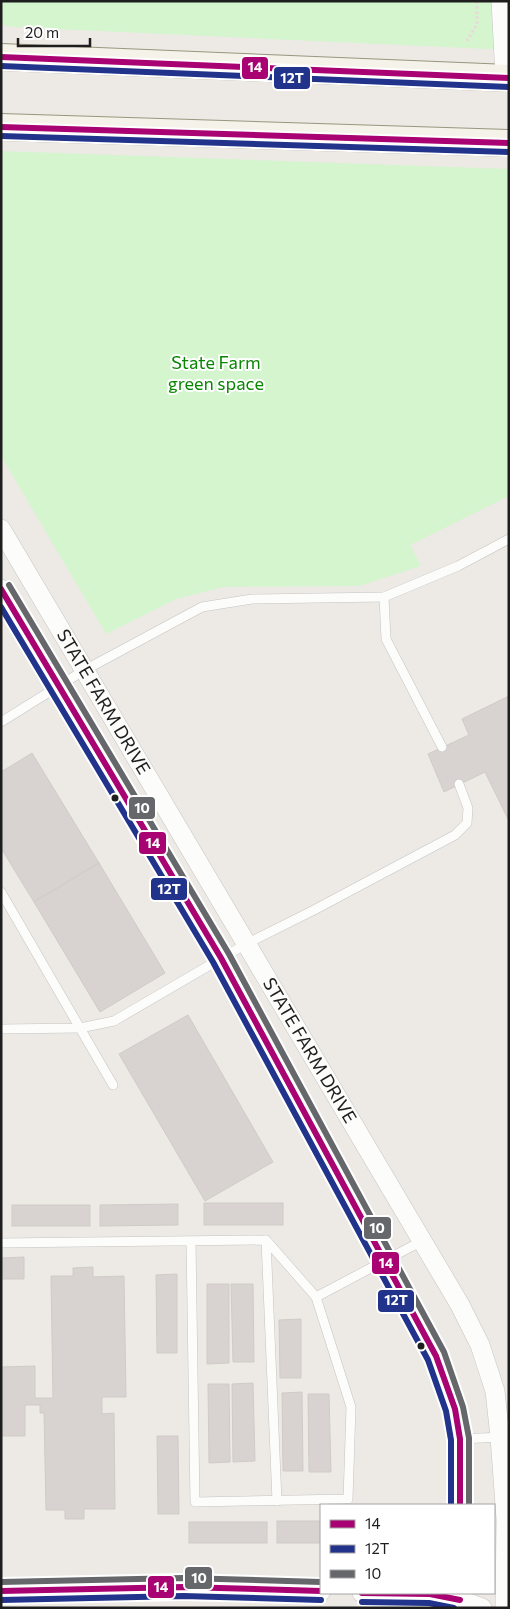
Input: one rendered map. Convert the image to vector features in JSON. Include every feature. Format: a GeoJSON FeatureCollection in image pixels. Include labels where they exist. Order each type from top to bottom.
{"type":"FeatureCollection","features":[{"type":"Feature","properties":{"kind":"main road"},"geometry":{"type":"LineString","coordinates":[[1,57],[507,78]]}},
{"type":"Feature","properties":{"kind":"main road"},"geometry":{"type":"LineString","coordinates":[[1,127],[509,143]]}},
{"type":"Feature","properties":{"kind":"street"},"geometry":{"type":"LineString","coordinates":[[501,1],[507,78]]}},
{"type":"Feature","properties":{"kind":"street","name":"STATE FARM DRIVE"},"geometry":{"type":"LineString","coordinates":[[1,529],[83,671],[460,1305],[480,1345],[495,1391],[505,1437],[505,1608]]}},
{"type":"Feature","properties":{"kind":"street","name":"STATE FARM DRIVE"},"geometry":{"type":"LineString","coordinates":[[1,589],[221,958],[436,1356],[455,1409],[460,1439],[460,1504]]}},
{"type":"Feature","properties":{"kind":"street"},"geometry":{"type":"LineString","coordinates":[[1,1590],[184,1587],[320,1591]]}},
{"type":"Feature","properties":{"kind":"street"},"geometry":{"type":"LineString","coordinates":[[430,1594],[460,1600],[482,1608]]}},
{"type":"Feature","properties":{"kind":"lane"},"geometry":{"type":"LineString","coordinates":[[1,722],[83,671],[202,607],[252,599],[384,597],[458,566],[509,539]]}},
{"type":"Feature","properties":{"kind":"lane"},"geometry":{"type":"LineString","coordinates":[[384,597],[386,639],[442,747]]}},
{"type":"Feature","properties":{"kind":"lane"},"geometry":{"type":"LineString","coordinates":[[1,1029],[80,1028],[114,1021],[246,944],[455,835],[467,822],[468,808],[459,784]]}},
{"type":"Feature","properties":{"kind":"lane"},"geometry":{"type":"LineString","coordinates":[[1,892],[113,1085]]}},
{"type":"Feature","properties":{"kind":"lane"},"geometry":{"type":"LineString","coordinates":[[1,1243],[266,1240],[316,1297],[351,1407],[348,1499],[195,1502],[191,1241]]}},
{"type":"Feature","properties":{"kind":"lane"},"geometry":{"type":"LineString","coordinates":[[266,1240],[277,1501]]}},
{"type":"Feature","properties":{"kind":"lane"},"geometry":{"type":"LineString","coordinates":[[316,1297],[422,1241]]}},
{"type":"Feature","properties":{"kind":"lane"},"geometry":{"type":"LineString","coordinates":[[460,1439],[505,1437]]}},
{"type":"Feature","properties":{"kind":"path"},"geometry":{"type":"LineString","coordinates":[[467,41],[477,24],[477,1]]}},
{"type":"Feature","properties":{"kind":"green space"},"geometry":{"type":"Polygon","coordinates":[[[1,1],[509,1],[509,50],[11,27],[1,24],[1,1]]]}},
{"type":"Feature","properties":{"kind":"green space","name":"State Farm green space"},"geometry":{"type":"Polygon","coordinates":[[[1,151],[509,169],[509,496],[410,545],[421,566],[359,586],[223,587],[176,599],[106,634],[1,456],[1,151]]]}},
{"type":"Feature","properties":{"kind":"building"},"geometry":{"type":"Polygon","coordinates":[[[509,696],[509,821],[485,772],[444,792],[428,754],[469,735],[462,719],[509,696]]]}},
{"type":"Feature","properties":{"kind":"building"},"geometry":{"type":"Polygon","coordinates":[[[32,753],[99,863],[34,902],[1,848],[1,772],[32,753]]]}},
{"type":"Feature","properties":{"kind":"building"},"geometry":{"type":"Polygon","coordinates":[[[99,863],[165,973],[100,1012],[34,902],[99,863]]]}},
{"type":"Feature","properties":{"kind":"building"},"geometry":{"type":"Polygon","coordinates":[[[188,1015],[273,1162],[205,1201],[119,1054],[188,1015]]]}},
{"type":"Feature","properties":{"kind":"building"},"geometry":{"type":"Polygon","coordinates":[[[204,1203],[283,1203],[283,1225],[204,1225],[204,1203]]]}},
{"type":"Feature","properties":{"kind":"building"},"geometry":{"type":"Polygon","coordinates":[[[178,1204],[178,1225],[100,1226],[100,1205],[178,1204]]]}},
{"type":"Feature","properties":{"kind":"building"},"geometry":{"type":"Polygon","coordinates":[[[12,1205],[90,1205],[90,1226],[12,1226],[12,1205]]]}},
{"type":"Feature","properties":{"kind":"building"},"geometry":{"type":"Polygon","coordinates":[[[24,1257],[24,1279],[1,1279],[1,1258],[24,1257]]]}},
{"type":"Feature","properties":{"kind":"building"},"geometry":{"type":"Polygon","coordinates":[[[93,1267],[93,1277],[124,1276],[126,1397],[102,1397],[102,1414],[114,1413],[115,1509],[84,1509],[84,1519],[65,1519],[65,1510],[46,1510],[44,1413],[40,1413],[40,1405],[25,1405],[25,1436],[1,1436],[1,1367],[35,1366],[35,1398],[53,1398],[51,1276],[73,1276],[73,1268],[93,1267]]]}},
{"type":"Feature","properties":{"kind":"building"},"geometry":{"type":"Polygon","coordinates":[[[177,1274],[177,1353],[157,1353],[156,1275],[177,1274]]]}},
{"type":"Feature","properties":{"kind":"building"},"geometry":{"type":"Polygon","coordinates":[[[207,1284],[229,1284],[229,1363],[207,1364],[207,1284]]]}},
{"type":"Feature","properties":{"kind":"building"},"geometry":{"type":"Polygon","coordinates":[[[231,1284],[253,1284],[254,1362],[233,1362],[231,1284]]]}},
{"type":"Feature","properties":{"kind":"building"},"geometry":{"type":"Polygon","coordinates":[[[301,1319],[301,1378],[280,1378],[279,1320],[301,1319]]]}},
{"type":"Feature","properties":{"kind":"building"},"geometry":{"type":"Polygon","coordinates":[[[253,1383],[255,1461],[233,1462],[232,1384],[253,1383]]]}},
{"type":"Feature","properties":{"kind":"building"},"geometry":{"type":"Polygon","coordinates":[[[208,1384],[229,1384],[230,1462],[209,1463],[208,1384]]]}},
{"type":"Feature","properties":{"kind":"building"},"geometry":{"type":"Polygon","coordinates":[[[302,1392],[303,1471],[283,1471],[282,1393],[302,1392]]]}},
{"type":"Feature","properties":{"kind":"building"},"geometry":{"type":"Polygon","coordinates":[[[308,1394],[329,1394],[331,1472],[309,1472],[308,1394]]]}},
{"type":"Feature","properties":{"kind":"building"},"geometry":{"type":"Polygon","coordinates":[[[157,1436],[178,1436],[179,1514],[158,1514],[157,1436]]]}},
{"type":"Feature","properties":{"kind":"building"},"geometry":{"type":"Polygon","coordinates":[[[277,1521],[320,1521],[320,1543],[277,1543],[277,1521]]]}},
{"type":"Feature","properties":{"kind":"building"},"geometry":{"type":"Polygon","coordinates":[[[189,1522],[267,1522],[267,1543],[189,1543],[189,1522]]]}},
{"type":"Feature","properties":{"kind":"transit line","name":"14"},"geometry":{"type":"LineString","coordinates":[[1,57],[509,78]]}},
{"type":"Feature","properties":{"kind":"transit line","name":"12T"},"geometry":{"type":"LineString","coordinates":[[1,66],[509,87]]}},
{"type":"Feature","properties":{"kind":"transit line","name":"14"},"geometry":{"type":"LineString","coordinates":[[1,127],[509,143]]}},
{"type":"Feature","properties":{"kind":"transit line","name":"12T"},"geometry":{"type":"LineString","coordinates":[[1,136],[509,152]]}},
{"type":"Feature","properties":{"kind":"transit line","name":"10"},"geometry":{"type":"LineString","coordinates":[[9,585],[229,954],[444,1352],[463,1407],[469,1438],[469,1504]]}},
{"type":"Feature","properties":{"kind":"transit line","name":"14"},"geometry":{"type":"LineString","coordinates":[[1,589],[221,958],[436,1356],[455,1409],[460,1439],[460,1504]]}},
{"type":"Feature","properties":{"kind":"transit line","name":"12T"},"geometry":{"type":"LineString","coordinates":[[1,607],[213,962],[428,1360],[446,1411],[451,1440],[451,1504]]}},
{"type":"Feature","properties":{"kind":"transit line","name":"10"},"geometry":{"type":"LineString","coordinates":[[1,1582],[183,1578],[320,1582]]}},
{"type":"Feature","properties":{"kind":"transit line","name":"14"},"geometry":{"type":"LineString","coordinates":[[1,1591],[183,1587],[320,1591]]}},
{"type":"Feature","properties":{"kind":"transit line","name":"14"},"geometry":{"type":"LineString","coordinates":[[430,1594],[460,1600]]}},
{"type":"Feature","properties":{"kind":"transit line","name":"12T"},"geometry":{"type":"LineString","coordinates":[[1,1600],[183,1596],[321,1600]]}},
{"type":"Feature","properties":{"kind":"transit line","name":"12T"},"geometry":{"type":"LineString","coordinates":[[362,1602],[429,1603],[454,1608]]}}]}
